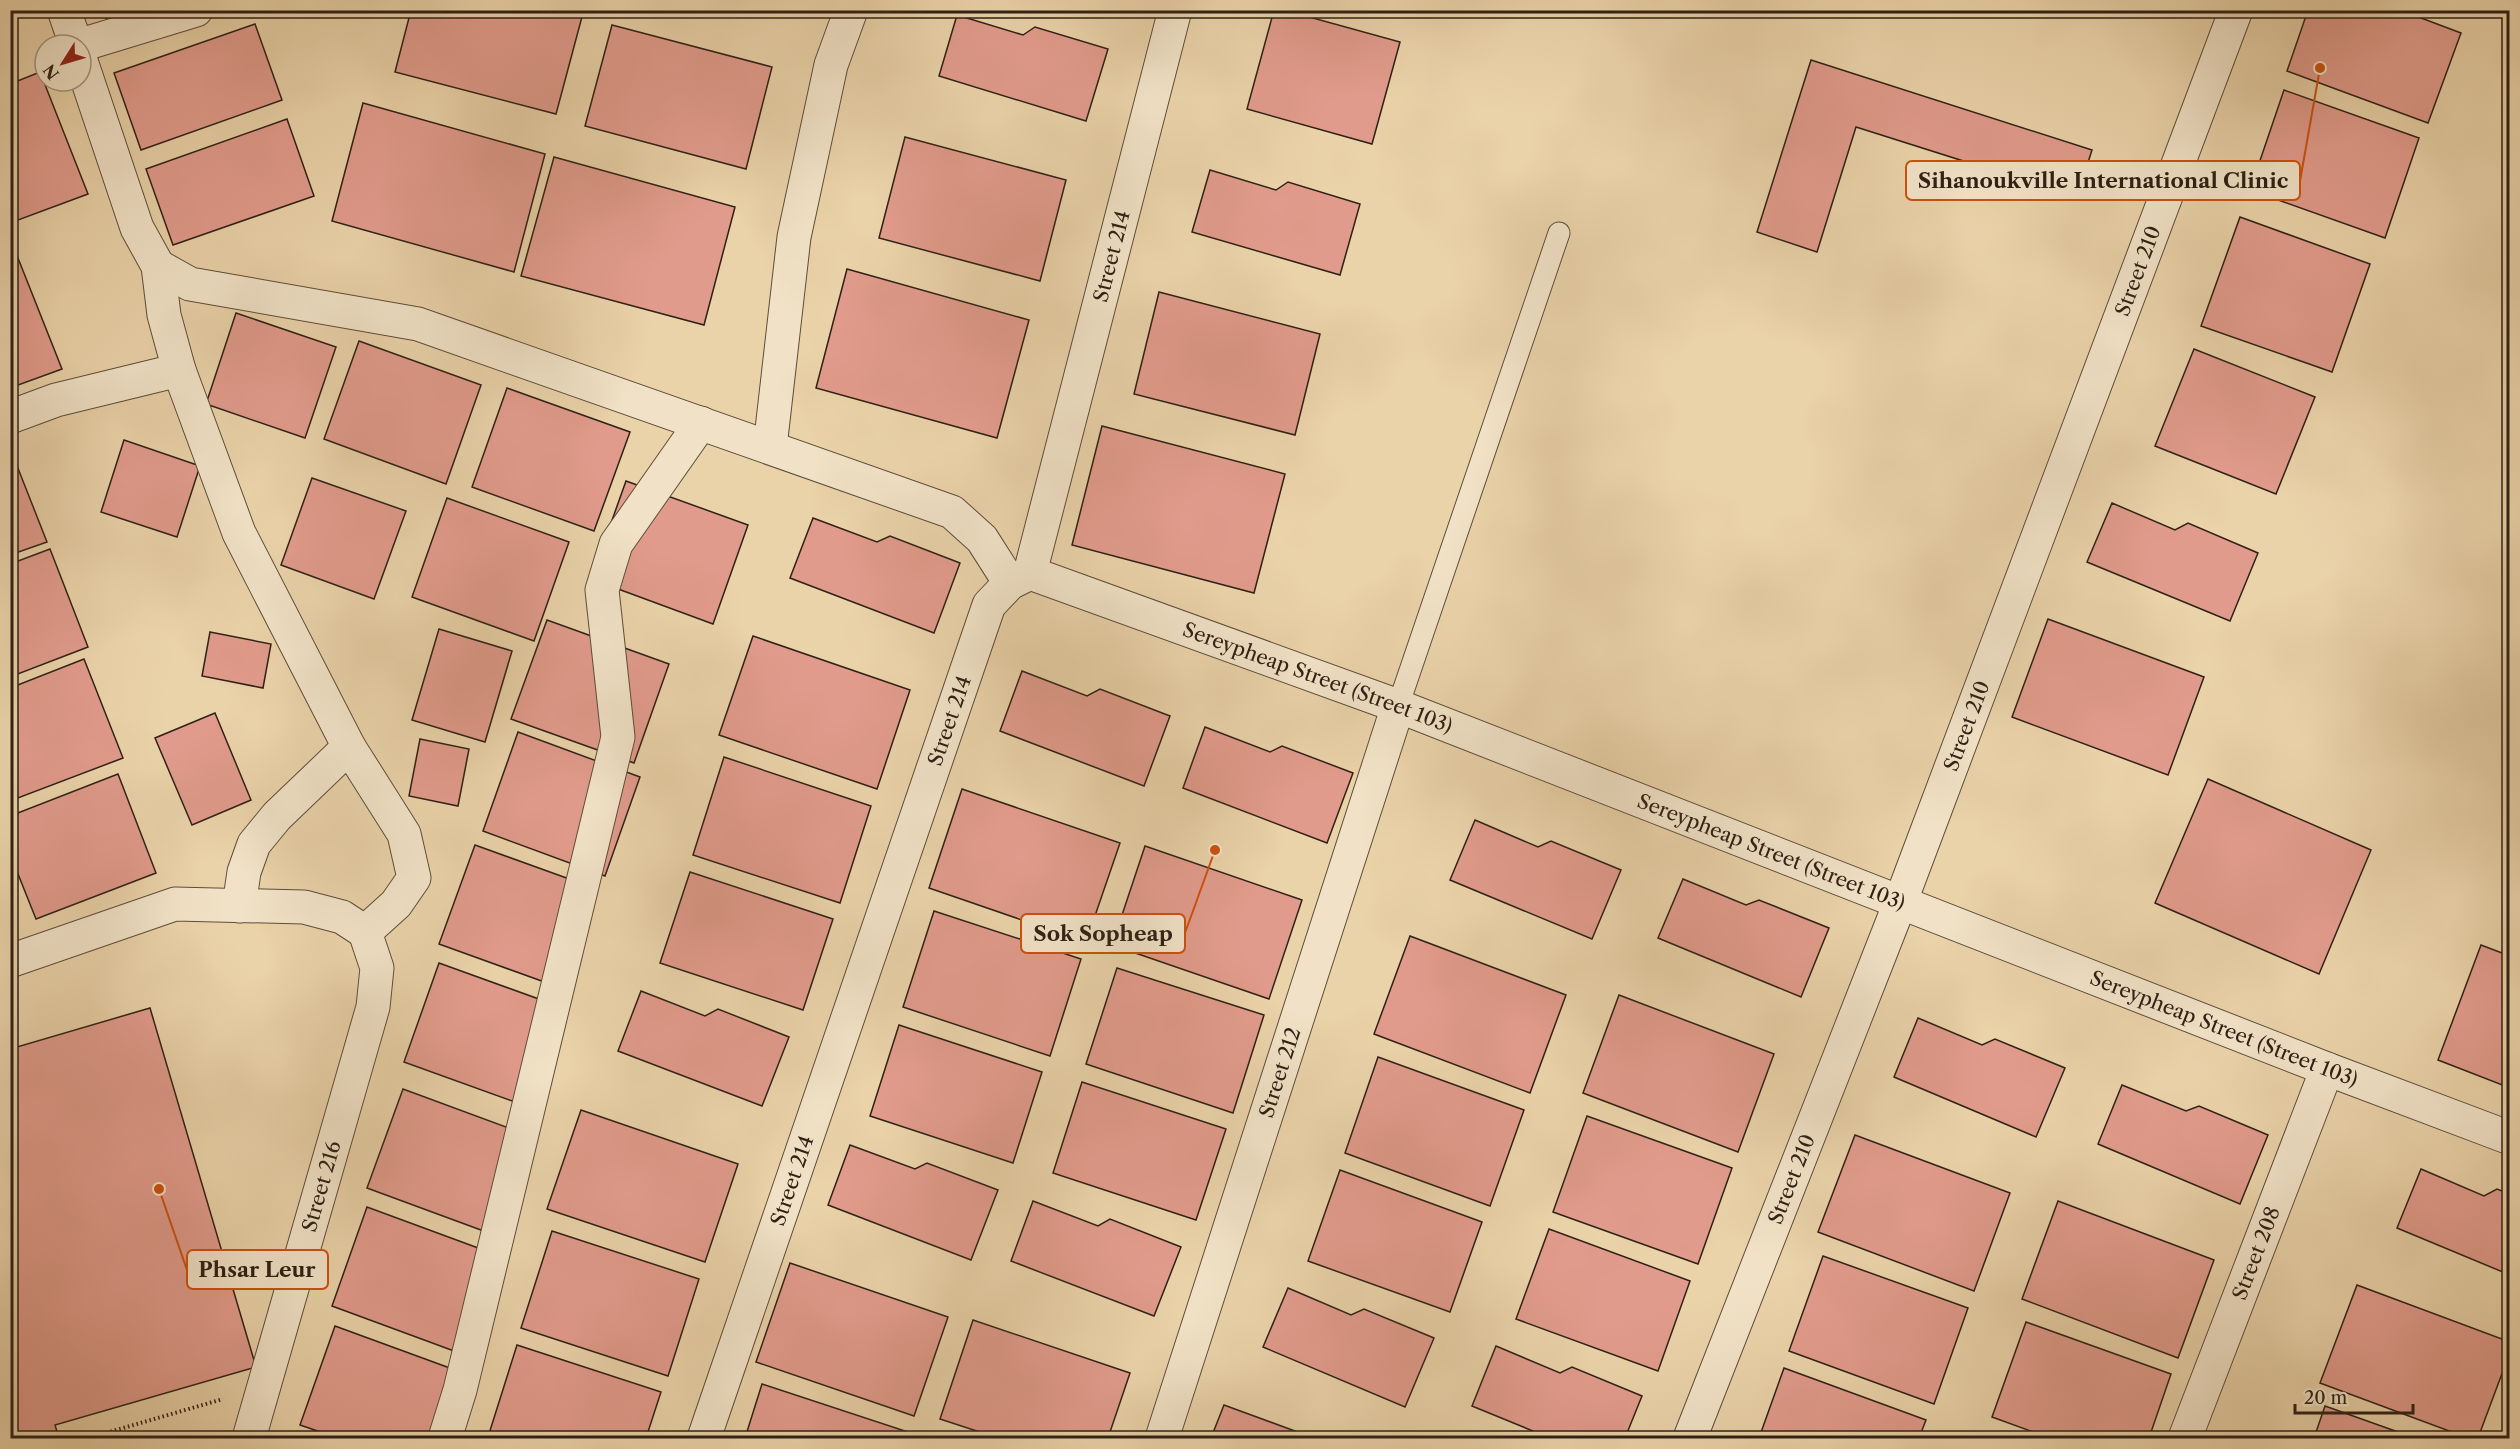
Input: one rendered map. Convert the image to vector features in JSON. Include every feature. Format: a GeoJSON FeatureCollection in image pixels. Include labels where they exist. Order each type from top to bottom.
{"type":"FeatureCollection","features":[{"type":"Feature","properties":{"kind":"street"},"geometry":{"type":"LineString","coordinates":[[64,10],[72,33]]}},
{"type":"Feature","properties":{"kind":"street"},"geometry":{"type":"LineString","coordinates":[[93,41],[196,10]]}},
{"type":"Feature","properties":{"kind":"street"},"geometry":{"type":"LineString","coordinates":[[770,447],[794,237],[831,65],[851,10]]}},
{"type":"Feature","properties":{"kind":"street","name":"Street 214"},"geometry":{"type":"LineString","coordinates":[[704,1438],[989,605],[1020,578],[1175,10]]}},
{"type":"Feature","properties":{"kind":"street","name":"Street 210"},"geometry":{"type":"LineString","coordinates":[[1690,1438],[1900,903],[2236,10]]}},
{"type":"Feature","properties":{"kind":"street"},"geometry":{"type":"LineString","coordinates":[[10,961],[175,904],[304,908],[342,917],[365,932],[396,904],[414,878],[404,834],[349,747],[239,533],[179,370],[164,315],[158,266],[137,228],[92,93]]}},
{"type":"Feature","properties":{"kind":"street"},"geometry":{"type":"LineString","coordinates":[[158,266],[189,284],[418,324],[952,512],[1020,578]]}},
{"type":"Feature","properties":{"kind":"street"},"geometry":{"type":"LineString","coordinates":[[10,417],[56,400],[179,370]]}},
{"type":"Feature","properties":{"kind":"street"},"geometry":{"type":"LineString","coordinates":[[445,1438],[460,1390],[618,737],[602,590],[616,544],[701,423]]}},
{"type":"Feature","properties":{"kind":"street","name":"Sereypheap Street (Street 103)"},"geometry":{"type":"LineString","coordinates":[[1020,578],[1398,706],[2327,1069],[2510,1138]]}},
{"type":"Feature","properties":{"kind":"street","name":"Street 212"},"geometry":{"type":"LineString","coordinates":[[1162,1438],[1398,706]]}},
{"type":"Feature","properties":{"kind":"street"},"geometry":{"type":"LineString","coordinates":[[239,906],[244,872],[254,844],[277,816],[349,747]]}},
{"type":"Feature","properties":{"kind":"street","name":"Street 216"},"geometry":{"type":"LineString","coordinates":[[249,1438],[373,1007],[376,968],[365,932]]}},
{"type":"Feature","properties":{"kind":"street","name":"Street 208"},"geometry":{"type":"LineString","coordinates":[[2185,1438],[2327,1069]]}},
{"type":"Feature","properties":{"kind":"lane"},"geometry":{"type":"LineString","coordinates":[[1398,706],[1559,233]]}},
{"type":"Feature","properties":{"kind":"path"},"geometry":{"type":"LineString","coordinates":[[88,1438],[264,1387]]}},
{"type":"Feature","properties":{"kind":"building"},"geometry":{"type":"Polygon","coordinates":[[[103,10],[130,10],[106,18],[103,10]]]}},
{"type":"Feature","properties":{"kind":"building"},"geometry":{"type":"Polygon","coordinates":[[[411,10],[572,10],[583,13],[556,114],[395,72],[411,10]]]}},
{"type":"Feature","properties":{"kind":"building"},"geometry":{"type":"Polygon","coordinates":[[[1274,10],[1284,10],[1400,42],[1372,144],[1247,109],[1274,10]]]}},
{"type":"Feature","properties":{"kind":"building"},"geometry":{"type":"Polygon","coordinates":[[[1390,10],[1416,10],[1415,16],[1390,10]]]}},
{"type":"Feature","properties":{"kind":"building"},"geometry":{"type":"Polygon","coordinates":[[[2308,10],[2400,10],[2461,33],[2428,123],[2287,71],[2308,10]]]}},
{"type":"Feature","properties":{"kind":"building"},"geometry":{"type":"Polygon","coordinates":[[[957,15],[1023,35],[1035,27],[1108,49],[1086,121],[939,76],[957,15]]]}},
{"type":"Feature","properties":{"kind":"building"},"geometry":{"type":"Polygon","coordinates":[[[255,24],[282,100],[141,150],[114,73],[255,24]]]}},
{"type":"Feature","properties":{"kind":"building"},"geometry":{"type":"Polygon","coordinates":[[[612,25],[772,67],[746,169],[585,126],[612,25]]]}},
{"type":"Feature","properties":{"kind":"building"},"geometry":{"type":"Polygon","coordinates":[[[1811,60],[2092,150],[2077,197],[1856,127],[1817,252],[1757,232],[1811,60]]]}},
{"type":"Feature","properties":{"kind":"building"},"geometry":{"type":"Polygon","coordinates":[[[33,75],[33,93],[48,93],[88,194],[10,223],[10,84],[33,75]]]}},
{"type":"Feature","properties":{"kind":"building"},"geometry":{"type":"Polygon","coordinates":[[[2284,90],[2419,138],[2385,238],[2250,190],[2284,90]]]}},
{"type":"Feature","properties":{"kind":"building"},"geometry":{"type":"Polygon","coordinates":[[[363,103],[545,154],[514,272],[332,221],[363,103]]]}},
{"type":"Feature","properties":{"kind":"building"},"geometry":{"type":"Polygon","coordinates":[[[287,119],[314,196],[173,245],[146,169],[287,119]]]}},
{"type":"Feature","properties":{"kind":"building"},"geometry":{"type":"Polygon","coordinates":[[[905,137],[1066,180],[1040,281],[879,238],[905,137]]]}},
{"type":"Feature","properties":{"kind":"building"},"geometry":{"type":"Polygon","coordinates":[[[554,157],[735,207],[704,325],[521,276],[554,157]]]}},
{"type":"Feature","properties":{"kind":"building"},"geometry":{"type":"Polygon","coordinates":[[[1210,170],[1276,190],[1288,182],[1360,204],[1340,275],[1192,232],[1210,170]]]}},
{"type":"Feature","properties":{"kind":"building"},"geometry":{"type":"Polygon","coordinates":[[[2240,217],[2370,264],[2332,372],[2201,326],[2240,217]]]}},
{"type":"Feature","properties":{"kind":"building"},"geometry":{"type":"Polygon","coordinates":[[[14,248],[62,369],[10,388],[10,249],[14,248]]]}},
{"type":"Feature","properties":{"kind":"building"},"geometry":{"type":"Polygon","coordinates":[[[847,269],[1029,320],[997,438],[816,388],[847,269]]]}},
{"type":"Feature","properties":{"kind":"building"},"geometry":{"type":"Polygon","coordinates":[[[1159,292],[1320,334],[1295,435],[1134,394],[1159,292]]]}},
{"type":"Feature","properties":{"kind":"building"},"geometry":{"type":"Polygon","coordinates":[[[236,313],[336,347],[305,438],[206,404],[236,313]]]}},
{"type":"Feature","properties":{"kind":"building"},"geometry":{"type":"Polygon","coordinates":[[[359,341],[481,385],[446,484],[324,439],[359,341]]]}},
{"type":"Feature","properties":{"kind":"building"},"geometry":{"type":"Polygon","coordinates":[[[2194,349],[2315,397],[2276,494],[2155,446],[2194,349]]]}},
{"type":"Feature","properties":{"kind":"building"},"geometry":{"type":"Polygon","coordinates":[[[507,388],[630,432],[594,531],[472,487],[507,388]]]}},
{"type":"Feature","properties":{"kind":"building"},"geometry":{"type":"Polygon","coordinates":[[[1102,426],[1285,474],[1254,593],[1072,545],[1102,426]]]}},
{"type":"Feature","properties":{"kind":"building"},"geometry":{"type":"Polygon","coordinates":[[[124,440],[200,466],[177,537],[101,512],[124,440]]]}},
{"type":"Feature","properties":{"kind":"building"},"geometry":{"type":"Polygon","coordinates":[[[10,448],[47,542],[10,555],[10,448]]]}},
{"type":"Feature","properties":{"kind":"building"},"geometry":{"type":"Polygon","coordinates":[[[312,478],[406,511],[374,599],[281,565],[312,478]]]}},
{"type":"Feature","properties":{"kind":"building"},"geometry":{"type":"Polygon","coordinates":[[[626,481],[748,525],[713,624],[591,579],[626,481]]]}},
{"type":"Feature","properties":{"kind":"building"},"geometry":{"type":"Polygon","coordinates":[[[447,498],[569,542],[534,641],[412,597],[447,498]]]}},
{"type":"Feature","properties":{"kind":"building"},"geometry":{"type":"Polygon","coordinates":[[[2112,503],[2175,530],[2188,523],[2258,553],[2230,621],[2087,562],[2112,503]]]}},
{"type":"Feature","properties":{"kind":"building"},"geometry":{"type":"Polygon","coordinates":[[[813,518],[877,542],[890,536],[960,563],[934,633],[790,578],[813,518]]]}},
{"type":"Feature","properties":{"kind":"building"},"geometry":{"type":"Polygon","coordinates":[[[50,549],[88,647],[10,677],[10,564],[50,549]]]}},
{"type":"Feature","properties":{"kind":"building"},"geometry":{"type":"Polygon","coordinates":[[[2048,619],[2204,677],[2168,775],[2012,717],[2048,619]]]}},
{"type":"Feature","properties":{"kind":"building"},"geometry":{"type":"Polygon","coordinates":[[[547,620],[669,664],[634,763],[511,719],[547,620]]]}},
{"type":"Feature","properties":{"kind":"building"},"geometry":{"type":"Polygon","coordinates":[[[439,629],[512,651],[485,742],[412,720],[439,629]]]}},
{"type":"Feature","properties":{"kind":"building"},"geometry":{"type":"Polygon","coordinates":[[[210,632],[271,644],[263,688],[202,676],[210,632]]]}},
{"type":"Feature","properties":{"kind":"building"},"geometry":{"type":"Polygon","coordinates":[[[753,636],[910,690],[877,789],[719,735],[753,636]]]}},
{"type":"Feature","properties":{"kind":"building"},"geometry":{"type":"Polygon","coordinates":[[[84,659],[123,758],[10,801],[10,688],[84,659]]]}},
{"type":"Feature","properties":{"kind":"building"},"geometry":{"type":"Polygon","coordinates":[[[1022,671],[1087,696],[1100,689],[1170,716],[1144,786],[1000,731],[1022,671]]]}},
{"type":"Feature","properties":{"kind":"building"},"geometry":{"type":"Polygon","coordinates":[[[215,713],[251,800],[192,825],[155,738],[215,713]]]}},
{"type":"Feature","properties":{"kind":"building"},"geometry":{"type":"Polygon","coordinates":[[[1205,727],[1270,752],[1282,746],[1353,773],[1327,843],[1183,788],[1205,727]]]}},
{"type":"Feature","properties":{"kind":"building"},"geometry":{"type":"Polygon","coordinates":[[[518,732],[640,777],[605,876],[483,831],[518,732]]]}},
{"type":"Feature","properties":{"kind":"building"},"geometry":{"type":"Polygon","coordinates":[[[420,739],[469,749],[458,806],[409,796],[420,739]]]}},
{"type":"Feature","properties":{"kind":"building"},"geometry":{"type":"Polygon","coordinates":[[[724,757],[871,806],[840,903],[693,855],[724,757]]]}},
{"type":"Feature","properties":{"kind":"building"},"geometry":{"type":"Polygon","coordinates":[[[118,774],[156,873],[36,919],[10,854],[10,816],[118,774]]]}},
{"type":"Feature","properties":{"kind":"building"},"geometry":{"type":"Polygon","coordinates":[[[2208,779],[2371,850],[2319,974],[2155,903],[2208,779]]]}},
{"type":"Feature","properties":{"kind":"building"},"geometry":{"type":"Polygon","coordinates":[[[962,789],[1120,843],[1086,942],[929,888],[962,789]]]}},
{"type":"Feature","properties":{"kind":"building"},"geometry":{"type":"Polygon","coordinates":[[[1475,820],[1538,847],[1551,841],[1621,870],[1592,939],[1450,880],[1475,820]]]}},
{"type":"Feature","properties":{"kind":"building"},"geometry":{"type":"Polygon","coordinates":[[[475,845],[597,889],[561,988],[439,944],[475,845]]]}},
{"type":"Feature","properties":{"kind":"building"},"geometry":{"type":"Polygon","coordinates":[[[1145,846],[1302,900],[1269,999],[1112,945],[1145,846]]]}},
{"type":"Feature","properties":{"kind":"building"},"geometry":{"type":"Polygon","coordinates":[[[690,872],[833,919],[803,1010],[660,963],[690,872]]]}},
{"type":"Feature","properties":{"kind":"building"},"geometry":{"type":"Polygon","coordinates":[[[1683,879],[1746,905],[1759,900],[1829,928],[1801,997],[1658,938],[1683,879]]]}},
{"type":"Feature","properties":{"kind":"building"},"geometry":{"type":"Polygon","coordinates":[[[10,899],[17,915],[10,918],[10,899]]]}},
{"type":"Feature","properties":{"kind":"building"},"geometry":{"type":"Polygon","coordinates":[[[934,911],[1081,959],[1050,1056],[903,1007],[934,911]]]}},
{"type":"Feature","properties":{"kind":"building"},"geometry":{"type":"Polygon","coordinates":[[[1410,936],[1566,995],[1530,1093],[1374,1034],[1410,936]]]}},
{"type":"Feature","properties":{"kind":"building"},"geometry":{"type":"Polygon","coordinates":[[[2481,945],[2510,956],[2510,1088],[2438,1060],[2481,945]]]}},
{"type":"Feature","properties":{"kind":"building"},"geometry":{"type":"Polygon","coordinates":[[[439,963],[561,1007],[526,1106],[404,1062],[439,963]]]}},
{"type":"Feature","properties":{"kind":"building"},"geometry":{"type":"Polygon","coordinates":[[[1117,968],[1264,1015],[1233,1113],[1086,1064],[1117,968]]]}},
{"type":"Feature","properties":{"kind":"building"},"geometry":{"type":"Polygon","coordinates":[[[641,991],[705,1016],[718,1009],[789,1037],[762,1106],[618,1051],[641,991]]]}},
{"type":"Feature","properties":{"kind":"building"},"geometry":{"type":"Polygon","coordinates":[[[1619,995],[1774,1054],[1738,1152],[1583,1093],[1619,995]]]}},
{"type":"Feature","properties":{"kind":"building"},"geometry":{"type":"Polygon","coordinates":[[[150,1008],[256,1367],[55,1425],[59,1438],[10,1438],[10,1049],[150,1008]]]}},
{"type":"Feature","properties":{"kind":"building"},"geometry":{"type":"Polygon","coordinates":[[[1918,1018],[1982,1045],[1995,1039],[2065,1068],[2036,1137],[1894,1077],[1918,1018]]]}},
{"type":"Feature","properties":{"kind":"building"},"geometry":{"type":"Polygon","coordinates":[[[899,1025],[1042,1072],[1013,1163],[870,1116],[899,1025]]]}},
{"type":"Feature","properties":{"kind":"building"},"geometry":{"type":"Polygon","coordinates":[[[1378,1057],[1524,1110],[1490,1206],[1345,1153],[1378,1057]]]}},
{"type":"Feature","properties":{"kind":"building"},"geometry":{"type":"Polygon","coordinates":[[[1082,1082],[1226,1129],[1196,1220],[1053,1173],[1082,1082]]]}},
{"type":"Feature","properties":{"kind":"building"},"geometry":{"type":"Polygon","coordinates":[[[2122,1085],[2186,1111],[2199,1106],[2268,1135],[2240,1204],[2098,1144],[2122,1085]]]}},
{"type":"Feature","properties":{"kind":"building"},"geometry":{"type":"Polygon","coordinates":[[[403,1089],[525,1134],[489,1233],[367,1188],[403,1089]]]}},
{"type":"Feature","properties":{"kind":"building"},"geometry":{"type":"Polygon","coordinates":[[[581,1110],[738,1164],[705,1262],[547,1209],[581,1110]]]}},
{"type":"Feature","properties":{"kind":"building"},"geometry":{"type":"Polygon","coordinates":[[[1587,1116],[1732,1168],[1698,1264],[1553,1212],[1587,1116]]]}},
{"type":"Feature","properties":{"kind":"building"},"geometry":{"type":"Polygon","coordinates":[[[1855,1135],[2010,1193],[1974,1291],[1818,1232],[1855,1135]]]}},
{"type":"Feature","properties":{"kind":"building"},"geometry":{"type":"Polygon","coordinates":[[[850,1145],[915,1169],[927,1163],[998,1190],[971,1260],[828,1205],[850,1145]]]}},
{"type":"Feature","properties":{"kind":"building"},"geometry":{"type":"Polygon","coordinates":[[[2421,1169],[2484,1196],[2497,1189],[2510,1194],[2510,1275],[2397,1228],[2421,1169]]]}},
{"type":"Feature","properties":{"kind":"building"},"geometry":{"type":"Polygon","coordinates":[[[1340,1170],[1482,1222],[1450,1312],[1308,1261],[1340,1170]]]}},
{"type":"Feature","properties":{"kind":"building"},"geometry":{"type":"Polygon","coordinates":[[[1033,1201],[1098,1226],[1110,1219],[1181,1247],[1154,1316],[1011,1261],[1033,1201]]]}},
{"type":"Feature","properties":{"kind":"building"},"geometry":{"type":"Polygon","coordinates":[[[2058,1201],[2214,1260],[2178,1358],[2022,1299],[2058,1201]]]}},
{"type":"Feature","properties":{"kind":"building"},"geometry":{"type":"Polygon","coordinates":[[[367,1207],[489,1252],[454,1351],[332,1306],[367,1207]]]}},
{"type":"Feature","properties":{"kind":"building"},"geometry":{"type":"Polygon","coordinates":[[[1549,1229],[1690,1281],[1658,1371],[1516,1319],[1549,1229]]]}},
{"type":"Feature","properties":{"kind":"building"},"geometry":{"type":"Polygon","coordinates":[[[552,1231],[699,1279],[668,1376],[521,1328],[552,1231]]]}},
{"type":"Feature","properties":{"kind":"building"},"geometry":{"type":"Polygon","coordinates":[[[1823,1256],[1968,1308],[1934,1404],[1789,1351],[1823,1256]]]}},
{"type":"Feature","properties":{"kind":"building"},"geometry":{"type":"Polygon","coordinates":[[[790,1263],[948,1317],[914,1416],[756,1362],[790,1263]]]}},
{"type":"Feature","properties":{"kind":"building"},"geometry":{"type":"Polygon","coordinates":[[[2357,1285],[2510,1342],[2510,1352],[2478,1438],[2468,1438],[2320,1383],[2357,1285]]]}},
{"type":"Feature","properties":{"kind":"building"},"geometry":{"type":"Polygon","coordinates":[[[1288,1288],[1351,1315],[1364,1309],[1434,1338],[1405,1407],[1263,1347],[1288,1288]]]}},
{"type":"Feature","properties":{"kind":"building"},"geometry":{"type":"Polygon","coordinates":[[[973,1320],[1130,1373],[1108,1438],[998,1438],[940,1419],[973,1320]]]}},
{"type":"Feature","properties":{"kind":"building"},"geometry":{"type":"Polygon","coordinates":[[[2026,1322],[2171,1374],[2149,1438],[2050,1438],[1992,1417],[2026,1322]]]}},
{"type":"Feature","properties":{"kind":"building"},"geometry":{"type":"Polygon","coordinates":[[[335,1326],[458,1371],[434,1438],[338,1438],[300,1425],[335,1326]]]}},
{"type":"Feature","properties":{"kind":"building"},"geometry":{"type":"Polygon","coordinates":[[[517,1345],[661,1392],[646,1438],[488,1437],[517,1345]]]}},
{"type":"Feature","properties":{"kind":"building"},"geometry":{"type":"Polygon","coordinates":[[[1496,1346],[1560,1373],[1572,1367],[1642,1396],[1625,1438],[1550,1438],[1472,1406],[1496,1346]]]}},
{"type":"Feature","properties":{"kind":"building"},"geometry":{"type":"Polygon","coordinates":[[[1784,1368],[1926,1420],[1919,1438],[1759,1438],[1784,1368]]]}},
{"type":"Feature","properties":{"kind":"building"},"geometry":{"type":"Polygon","coordinates":[[[762,1384],[908,1432],[907,1438],[745,1438],[762,1384]]]}},
{"type":"Feature","properties":{"kind":"building"},"geometry":{"type":"Polygon","coordinates":[[[1224,1405],[1314,1438],[1211,1438],[1224,1405]]]}},
{"type":"Feature","properties":{"kind":"building"},"geometry":{"type":"Polygon","coordinates":[[[2325,1406],[2415,1438],[2314,1438],[2325,1406]]]}},
{"type":"Feature","properties":{"kind":"place","name":"Sihanoukville International Clinic"},"geometry":{"type":"Point","coordinates":[2320,68]}},
{"type":"Feature","properties":{"kind":"place","name":"Sok Sopheap"},"geometry":{"type":"Point","coordinates":[1215,850]}},
{"type":"Feature","properties":{"kind":"place","name":"Phsar Leur"},"geometry":{"type":"Point","coordinates":[159,1189]}}]}
